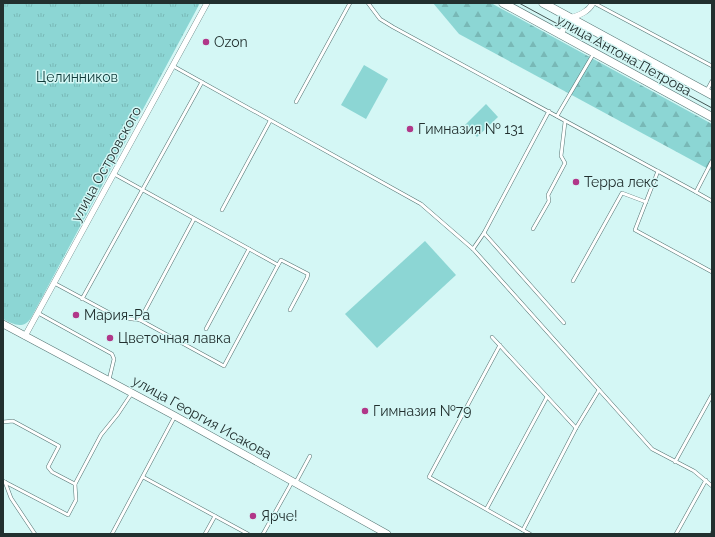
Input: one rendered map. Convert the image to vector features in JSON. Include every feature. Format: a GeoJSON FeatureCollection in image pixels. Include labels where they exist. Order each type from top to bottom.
{"type":"FeatureCollection","features":[{"type":"Feature","properties":{"kind":"main road","name":"улица Антона Петрова"},"geometry":{"type":"LineString","coordinates":[[503,3],[712,117]]}},
{"type":"Feature","properties":{"kind":"main road","name":"улица Антона Петрова"},"geometry":{"type":"LineString","coordinates":[[543,3],[709,94]]}},
{"type":"Feature","properties":{"kind":"street","name":"улица Островского"},"geometry":{"type":"LineString","coordinates":[[25,336],[207,3]]}},
{"type":"Feature","properties":{"kind":"street"},"geometry":{"type":"LineString","coordinates":[[560,35],[570,18],[582,14],[590,8],[593,3]]}},
{"type":"Feature","properties":{"kind":"street","name":"улица Георгия Исакова"},"geometry":{"type":"LineString","coordinates":[[3,324],[175,416],[387,534]]}},
{"type":"Feature","properties":{"kind":"lane"},"geometry":{"type":"LineString","coordinates":[[296,102],[350,3]]}},
{"type":"Feature","properties":{"kind":"lane"},"geometry":{"type":"LineString","coordinates":[[368,3],[380,19],[549,111],[565,122],[712,201]]}},
{"type":"Feature","properties":{"kind":"lane"},"geometry":{"type":"LineString","coordinates":[[593,3],[712,66]]}},
{"type":"Feature","properties":{"kind":"lane"},"geometry":{"type":"LineString","coordinates":[[557,116],[594,53]]}},
{"type":"Feature","properties":{"kind":"lane"},"geometry":{"type":"LineString","coordinates":[[173,66],[421,204],[473,249],[652,449],[694,471],[712,486]]}},
{"type":"Feature","properties":{"kind":"lane"},"geometry":{"type":"LineString","coordinates":[[709,94],[712,81]]}},
{"type":"Feature","properties":{"kind":"lane"},"geometry":{"type":"LineString","coordinates":[[82,298],[202,82]]}},
{"type":"Feature","properties":{"kind":"lane"},"geometry":{"type":"LineString","coordinates":[[473,249],[484,233],[549,111]]}},
{"type":"Feature","properties":{"kind":"lane"},"geometry":{"type":"LineString","coordinates":[[222,210],[270,121]]}},
{"type":"Feature","properties":{"kind":"lane"},"geometry":{"type":"LineString","coordinates":[[533,229],[549,201],[548,195],[565,163],[562,156],[565,122]]}},
{"type":"Feature","properties":{"kind":"lane"},"geometry":{"type":"LineString","coordinates":[[696,192],[712,161]]}},
{"type":"Feature","properties":{"kind":"lane"},"geometry":{"type":"LineString","coordinates":[[658,172],[635,230],[712,272]]}},
{"type":"Feature","properties":{"kind":"lane"},"geometry":{"type":"LineString","coordinates":[[114,174],[278,265]]}},
{"type":"Feature","properties":{"kind":"lane"},"geometry":{"type":"LineString","coordinates":[[380,182],[382,178]]}},
{"type":"Feature","properties":{"kind":"lane"},"geometry":{"type":"LineString","coordinates":[[573,281],[622,193],[646,202]]}},
{"type":"Feature","properties":{"kind":"lane"},"geometry":{"type":"LineString","coordinates":[[140,320],[194,219]]}},
{"type":"Feature","properties":{"kind":"lane"},"geometry":{"type":"LineString","coordinates":[[484,233],[564,322]]}},
{"type":"Feature","properties":{"kind":"lane"},"geometry":{"type":"LineString","coordinates":[[206,329],[249,249]]}},
{"type":"Feature","properties":{"kind":"lane"},"geometry":{"type":"LineString","coordinates":[[54,283],[117,317],[140,320],[224,366],[281,260],[308,274],[290,310]]}},
{"type":"Feature","properties":{"kind":"lane"},"geometry":{"type":"LineString","coordinates":[[38,313],[112,354],[114,359],[109,381]]}},
{"type":"Feature","properties":{"kind":"lane"},"geometry":{"type":"LineString","coordinates":[[492,336],[576,428]]}},
{"type":"Feature","properties":{"kind":"lane"},"geometry":{"type":"LineString","coordinates":[[500,345],[429,477],[487,508],[530,534]]}},
{"type":"Feature","properties":{"kind":"lane"},"geometry":{"type":"LineString","coordinates":[[523,530],[576,428],[599,390]]}},
{"type":"Feature","properties":{"kind":"lane"},"geometry":{"type":"LineString","coordinates":[[4,481],[68,515],[76,500],[75,484],[101,435],[132,394]]}},
{"type":"Feature","properties":{"kind":"lane"},"geometry":{"type":"LineString","coordinates":[[675,462],[712,395]]}},
{"type":"Feature","properties":{"kind":"lane"},"geometry":{"type":"LineString","coordinates":[[487,508],[547,396]]}},
{"type":"Feature","properties":{"kind":"lane"},"geometry":{"type":"LineString","coordinates":[[112,534],[175,416]]}},
{"type":"Feature","properties":{"kind":"lane"},"geometry":{"type":"LineString","coordinates":[[3,422],[13,421],[59,446],[48,467],[52,472],[75,484]]}},
{"type":"Feature","properties":{"kind":"lane"},"geometry":{"type":"LineString","coordinates":[[263,534],[310,456]]}},
{"type":"Feature","properties":{"kind":"lane"},"geometry":{"type":"LineString","coordinates":[[143,477],[248,534]]}},
{"type":"Feature","properties":{"kind":"lane"},"geometry":{"type":"LineString","coordinates":[[676,534],[706,480]]}},
{"type":"Feature","properties":{"kind":"lane"},"geometry":{"type":"LineString","coordinates":[[3,486],[4,481]]}},
{"type":"Feature","properties":{"kind":"lane"},"geometry":{"type":"LineString","coordinates":[[4,481],[11,498],[35,534]]}},
{"type":"Feature","properties":{"kind":"lane"},"geometry":{"type":"LineString","coordinates":[[205,534],[215,516]]}},
{"type":"Feature","properties":{"kind":"green space","name":"Целинников"},"geometry":{"type":"Polygon","coordinates":[[[3,3],[200,3],[31,318],[28,322],[21,325],[14,324],[3,319],[3,3]]]}},
{"type":"Feature","properties":{"kind":"green space"},"geometry":{"type":"Polygon","coordinates":[[[433,3],[491,3],[712,124],[712,171],[459,34],[433,3]]]}},
{"type":"Feature","properties":{"kind":"green space"},"geometry":{"type":"Polygon","coordinates":[[[364,65],[388,79],[366,119],[341,105],[364,65]]]}},
{"type":"Feature","properties":{"kind":"green space"},"geometry":{"type":"Polygon","coordinates":[[[486,104],[498,117],[477,137],[465,125],[486,104]]]}},
{"type":"Feature","properties":{"kind":"green space"},"geometry":{"type":"Polygon","coordinates":[[[425,241],[456,275],[377,348],[345,314],[425,241]]]}},
{"type":"Feature","properties":{"kind":"tram line"},"geometry":{"type":"LineString","coordinates":[[519,3],[712,108]]}},
{"type":"Feature","properties":{"kind":"place","name":"Ozon"},"geometry":{"type":"Point","coordinates":[206,42]}},
{"type":"Feature","properties":{"kind":"place","name":"Гимназия № 131"},"geometry":{"type":"Point","coordinates":[410,129]}},
{"type":"Feature","properties":{"kind":"place","name":"Терра лекс"},"geometry":{"type":"Point","coordinates":[576,182]}},
{"type":"Feature","properties":{"kind":"place","name":"Мария-Ра"},"geometry":{"type":"Point","coordinates":[76,315]}},
{"type":"Feature","properties":{"kind":"place","name":"Цветочная лавка"},"geometry":{"type":"Point","coordinates":[110,338]}},
{"type":"Feature","properties":{"kind":"place","name":"Гимназия №79"},"geometry":{"type":"Point","coordinates":[365,411]}},
{"type":"Feature","properties":{"kind":"place","name":"Ярче!"},"geometry":{"type":"Point","coordinates":[253,516]}}]}
